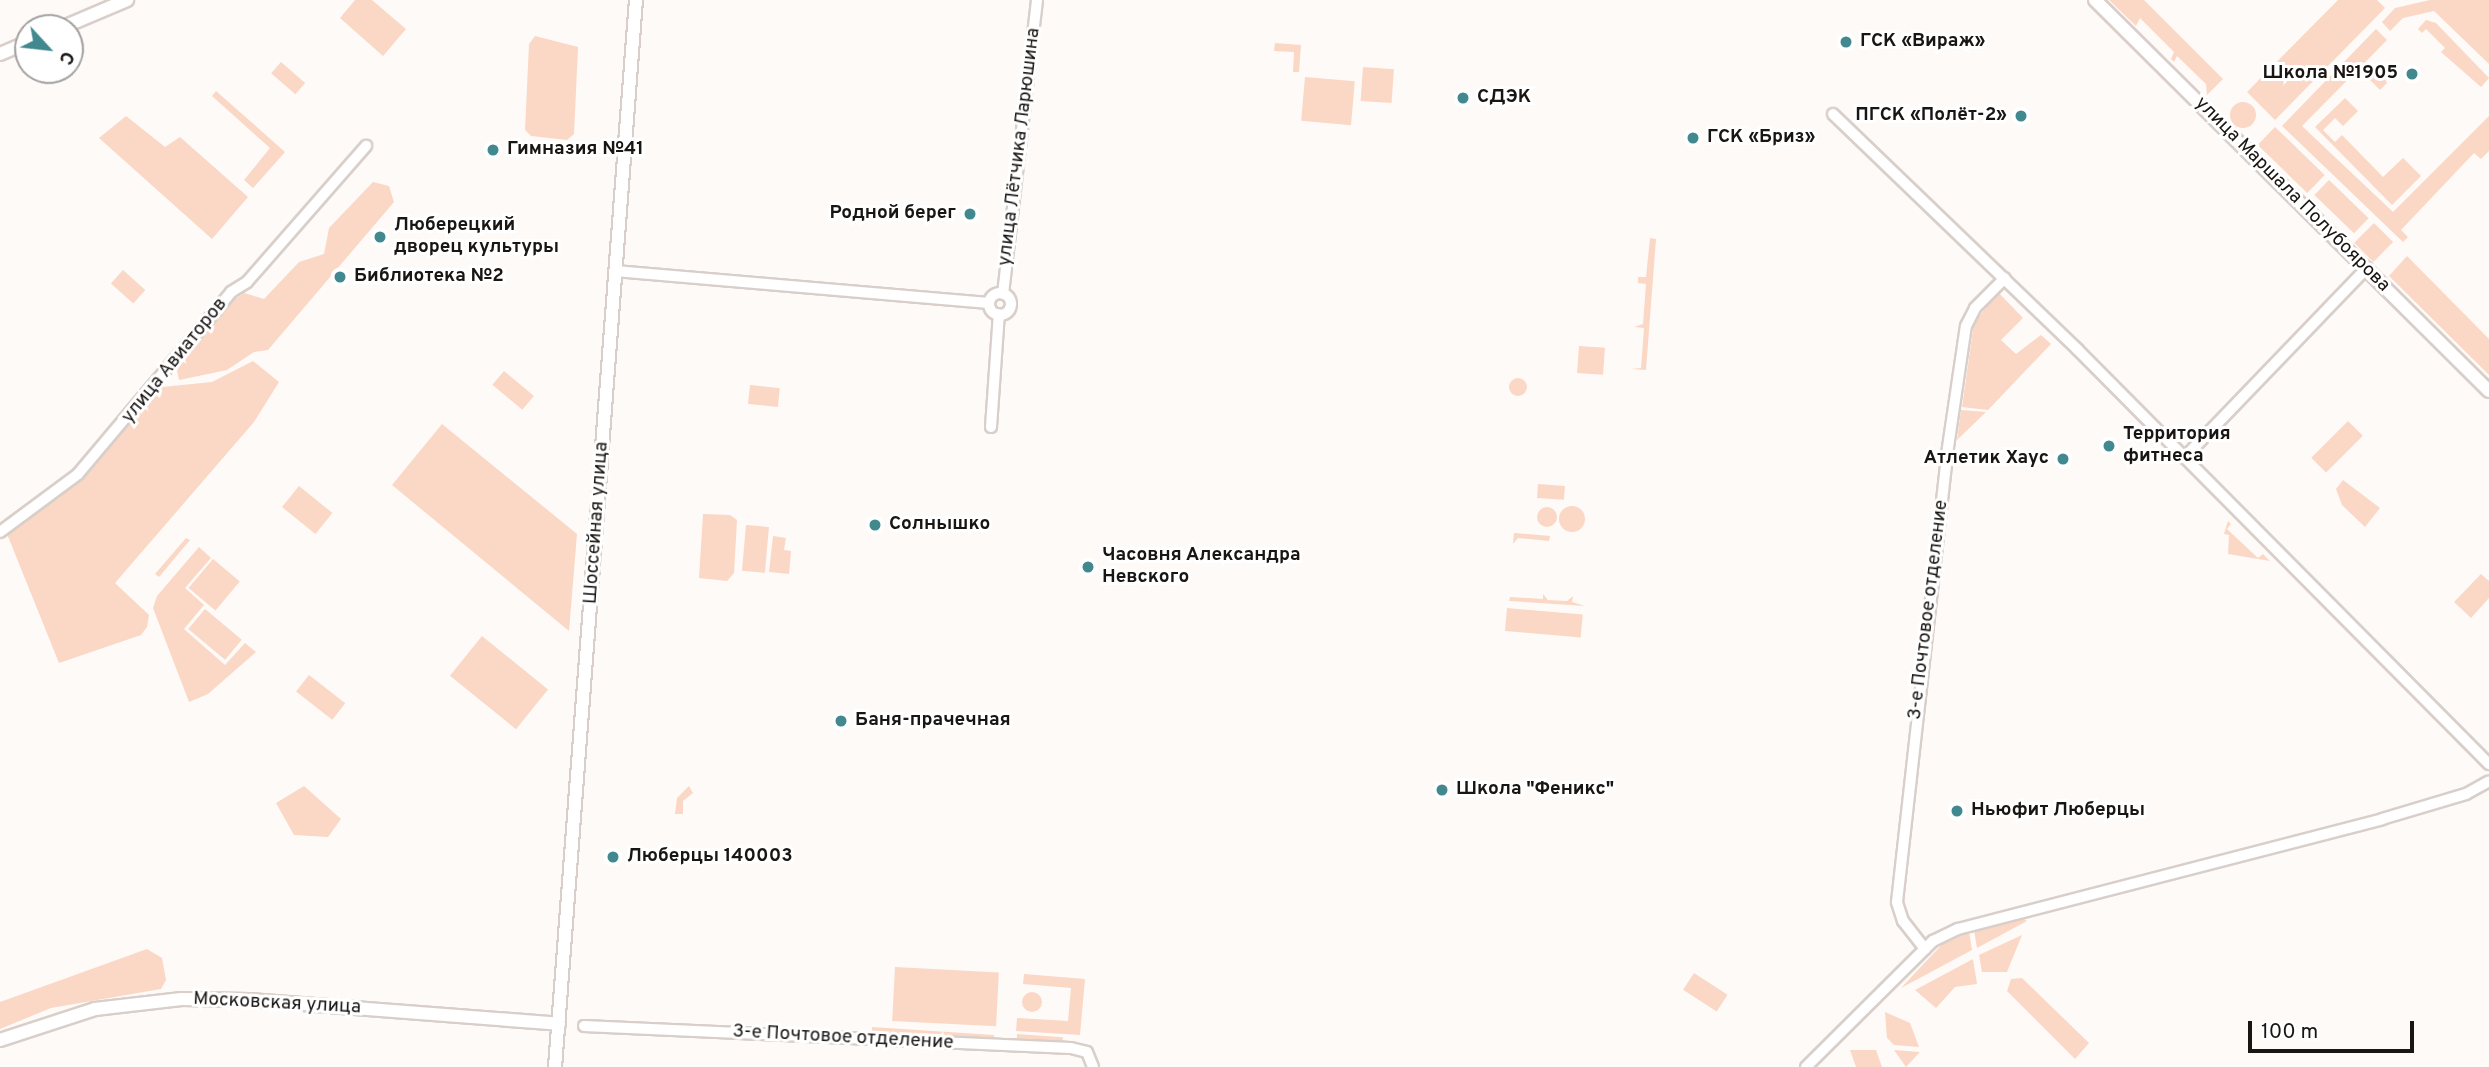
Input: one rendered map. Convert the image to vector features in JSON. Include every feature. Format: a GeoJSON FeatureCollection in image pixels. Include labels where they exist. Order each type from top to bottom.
{"type":"FeatureCollection","features":[{"type":"Feature","properties":{"kind":"street"},"geometry":{"type":"LineString","coordinates":[[84,18],[127,0]]}},
{"type":"Feature","properties":{"kind":"street","name":"Шоссейная улица"},"geometry":{"type":"LineString","coordinates":[[627,0],[635,22]]}},
{"type":"Feature","properties":{"kind":"street","name":"Шоссейная улица"},"geometry":{"type":"LineString","coordinates":[[555,1067],[636,0]]}},
{"type":"Feature","properties":{"kind":"street","name":"улица Лётчика Ларюшина"},"geometry":{"type":"LineString","coordinates":[[991,427],[999,314],[1010,304],[1003,294],[1037,0]]}},
{"type":"Feature","properties":{"kind":"street","name":"улица Маршала Полубоярова"},"geometry":{"type":"LineString","coordinates":[[2095,0],[2489,391]]}},
{"type":"Feature","properties":{"kind":"street"},"geometry":{"type":"LineString","coordinates":[[1833,114],[2005,278],[2489,764]]}},
{"type":"Feature","properties":{"kind":"street","name":"улица Авиаторов"},"geometry":{"type":"LineString","coordinates":[[0,533],[32,512],[86,466],[231,292],[247,282],[366,146]]}},
{"type":"Feature","properties":{"kind":"street"},"geometry":{"type":"LineString","coordinates":[[2184,458],[2367,268]]}},
{"type":"Feature","properties":{"kind":"street"},"geometry":{"type":"LineString","coordinates":[[615,271],[829,287],[989,303],[999,314]]}},
{"type":"Feature","properties":{"kind":"street","name":"3-е Почтовое отделение"},"geometry":{"type":"LineString","coordinates":[[1925,949],[1903,921],[1898,902],[1947,454],[1966,326],[1975,308],[2005,278]]}},
{"type":"Feature","properties":{"kind":"street","name":"улица Лётчика Ларюшина"},"geometry":{"type":"LineString","coordinates":[[989,303],[993,296],[1003,294]]}},
{"type":"Feature","properties":{"kind":"street"},"geometry":{"type":"LineString","coordinates":[[1806,1067],[1925,949],[1944,934],[2382,818],[2466,794],[2489,781]]}},
{"type":"Feature","properties":{"kind":"street","name":"Московская улица"},"geometry":{"type":"LineString","coordinates":[[0,1040],[95,1009],[181,999],[251,1000],[559,1024]]}},
{"type":"Feature","properties":{"kind":"street","name":"3-е Почтовое отделение"},"geometry":{"type":"LineString","coordinates":[[584,1026],[1071,1048],[1087,1052],[1093,1067]]}},
{"type":"Feature","properties":{"kind":"shaded area"},"geometry":{"type":"Polygon","coordinates":[[[355,0],[372,0],[406,29],[383,56],[340,18],[355,0]]]}},
{"type":"Feature","properties":{"kind":"shaded area"},"geometry":{"type":"Polygon","coordinates":[[[2109,0],[2144,0],[2223,79],[2207,95],[2206,84],[2177,56],[2174,62],[2171,59],[2174,52],[2140,18],[2136,26],[2109,0]]]}},
{"type":"Feature","properties":{"kind":"shaded area"},"geometry":{"type":"Polygon","coordinates":[[[2338,0],[2377,0],[2385,8],[2275,120],[2247,92],[2338,0]]]}},
{"type":"Feature","properties":{"kind":"shaded area"},"geometry":{"type":"Polygon","coordinates":[[[2430,0],[2489,0],[2489,64],[2434,11],[2403,18],[2390,31],[2382,22],[2395,8],[2430,0]]]}},
{"type":"Feature","properties":{"kind":"shaded area"},"geometry":{"type":"Polygon","coordinates":[[[2426,20],[2436,23],[2489,78],[2481,87],[2441,52],[2445,48],[2426,29],[2422,33],[2418,29],[2426,20]]]}},
{"type":"Feature","properties":{"kind":"shaded area"},"geometry":{"type":"Polygon","coordinates":[[[2376,29],[2387,40],[2302,126],[2393,212],[2489,116],[2489,151],[2481,159],[2474,153],[2401,230],[2408,237],[2403,242],[2282,126],[2376,29]]]}},
{"type":"Feature","properties":{"kind":"shaded area"},"geometry":{"type":"Polygon","coordinates":[[[535,36],[578,47],[574,134],[567,140],[531,136],[525,130],[529,44],[535,36]]]}},
{"type":"Feature","properties":{"kind":"shaded area"},"geometry":{"type":"Polygon","coordinates":[[[1275,43],[1301,45],[1299,72],[1293,72],[1294,52],[1274,51],[1275,43]]]}},
{"type":"Feature","properties":{"kind":"shaded area"},"geometry":{"type":"Polygon","coordinates":[[[281,62],[305,83],[295,94],[271,73],[281,62]]]}},
{"type":"Feature","properties":{"kind":"shaded area"},"geometry":{"type":"Polygon","coordinates":[[[2378,65],[2387,83],[2380,90],[2366,76],[2378,65]]]}},
{"type":"Feature","properties":{"kind":"shaded area"},"geometry":{"type":"Polygon","coordinates":[[[1363,67],[1394,69],[1392,103],[1361,101],[1363,67]]]}},
{"type":"Feature","properties":{"kind":"shaded area"},"geometry":{"type":"Polygon","coordinates":[[[1305,77],[1355,81],[1351,125],[1301,121],[1305,77]]]}},
{"type":"Feature","properties":{"kind":"shaded area"},"geometry":{"type":"Polygon","coordinates":[[[216,91],[285,152],[253,188],[244,180],[270,148],[212,96],[216,91]]]}},
{"type":"Feature","properties":{"kind":"shaded area"},"geometry":{"type":"Polygon","coordinates":[[[2345,98],[2358,111],[2343,126],[2335,118],[2323,130],[2335,142],[2342,135],[2383,177],[2403,158],[2421,176],[2392,205],[2315,127],[2345,98]]]}},
{"type":"Feature","properties":{"kind":"shaded area"},"geometry":{"type":"Polygon","coordinates":[[[2243,102],[2252,106],[2256,115],[2252,124],[2243,128],[2234,124],[2230,115],[2234,106],[2243,102]]]}},
{"type":"Feature","properties":{"kind":"shaded area"},"geometry":{"type":"Polygon","coordinates":[[[126,116],[165,147],[180,137],[248,197],[212,239],[99,138],[126,116]]]}},
{"type":"Feature","properties":{"kind":"shaded area"},"geometry":{"type":"Polygon","coordinates":[[[2275,127],[2325,175],[2307,193],[2258,145],[2275,127]]]}},
{"type":"Feature","properties":{"kind":"shaded area"},"geometry":{"type":"Polygon","coordinates":[[[2329,180],[2369,218],[2354,233],[2314,195],[2329,180]]]}},
{"type":"Feature","properties":{"kind":"shaded area"},"geometry":{"type":"Polygon","coordinates":[[[373,182],[389,186],[394,202],[268,350],[254,352],[227,370],[179,380],[177,370],[182,361],[231,302],[244,293],[264,299],[299,262],[324,254],[329,228],[373,182]]]}},
{"type":"Feature","properties":{"kind":"shaded area"},"geometry":{"type":"Polygon","coordinates":[[[2374,223],[2393,242],[2373,262],[2354,243],[2374,223]]]}},
{"type":"Feature","properties":{"kind":"shaded area"},"geometry":{"type":"Polygon","coordinates":[[[1650,238],[1656,239],[1646,370],[1631,369],[1641,368],[1644,328],[1634,327],[1643,324],[1646,284],[1638,283],[1638,277],[1646,277],[1650,238]]]}},
{"type":"Feature","properties":{"kind":"shaded area"},"geometry":{"type":"Polygon","coordinates":[[[2407,256],[2489,339],[2489,375],[2389,276],[2407,256]]]}},
{"type":"Feature","properties":{"kind":"shaded area"},"geometry":{"type":"Polygon","coordinates":[[[123,270],[145,290],[133,303],[111,283],[123,270]]]}},
{"type":"Feature","properties":{"kind":"shaded area"},"geometry":{"type":"Polygon","coordinates":[[[1998,292],[2023,318],[2001,340],[2016,354],[2041,335],[2051,344],[1988,410],[1962,407],[1974,323],[1998,292]]]}},
{"type":"Feature","properties":{"kind":"shaded area"},"geometry":{"type":"Polygon","coordinates":[[[1579,346],[1605,348],[1603,375],[1577,373],[1579,346]]]}},
{"type":"Feature","properties":{"kind":"shaded area"},"geometry":{"type":"Polygon","coordinates":[[[253,361],[279,382],[254,422],[115,583],[149,615],[147,627],[141,635],[59,663],[5,529],[78,474],[152,388],[212,382],[253,361]]]}},
{"type":"Feature","properties":{"kind":"shaded area"},"geometry":{"type":"Polygon","coordinates":[[[504,371],[534,396],[522,410],[492,385],[504,371]]]}},
{"type":"Feature","properties":{"kind":"shaded area"},"geometry":{"type":"Polygon","coordinates":[[[1518,378],[1524,381],[1527,387],[1524,393],[1518,396],[1512,393],[1509,387],[1512,381],[1518,378]]]}},
{"type":"Feature","properties":{"kind":"shaded area"},"geometry":{"type":"Polygon","coordinates":[[[750,385],[780,388],[778,407],[748,404],[750,385]]]}},
{"type":"Feature","properties":{"kind":"shaded area"},"geometry":{"type":"Polygon","coordinates":[[[1961,410],[1986,412],[1957,440],[1961,410]]]}},
{"type":"Feature","properties":{"kind":"shaded area"},"geometry":{"type":"Polygon","coordinates":[[[2348,421],[2363,436],[2326,473],[2311,458],[2348,421]]]}},
{"type":"Feature","properties":{"kind":"shaded area"},"geometry":{"type":"Polygon","coordinates":[[[442,424],[577,534],[569,631],[392,485],[442,424]]]}},
{"type":"Feature","properties":{"kind":"shaded area"},"geometry":{"type":"Polygon","coordinates":[[[2343,480],[2380,508],[2365,527],[2342,505],[2336,489],[2343,480]]]}},
{"type":"Feature","properties":{"kind":"shaded area"},"geometry":{"type":"Polygon","coordinates":[[[1538,484],[1565,486],[1564,500],[1537,498],[1538,484]]]}},
{"type":"Feature","properties":{"kind":"shaded area"},"geometry":{"type":"Polygon","coordinates":[[[299,486],[332,513],[315,534],[282,507],[299,486]]]}},
{"type":"Feature","properties":{"kind":"shaded area"},"geometry":{"type":"Polygon","coordinates":[[[1572,506],[1581,510],[1585,519],[1581,528],[1572,532],[1563,528],[1559,519],[1563,510],[1572,506]]]}},
{"type":"Feature","properties":{"kind":"shaded area"},"geometry":{"type":"Polygon","coordinates":[[[1547,507],[1554,510],[1557,517],[1554,524],[1547,527],[1540,524],[1537,517],[1540,510],[1547,507]]]}},
{"type":"Feature","properties":{"kind":"shaded area"},"geometry":{"type":"Polygon","coordinates":[[[703,514],[730,515],[737,520],[734,573],[727,581],[699,578],[703,514]]]}},
{"type":"Feature","properties":{"kind":"shaded area"},"geometry":{"type":"Polygon","coordinates":[[[2228,521],[2231,524],[2227,529],[2258,558],[2263,554],[2270,561],[2228,554],[2229,535],[2224,534],[2228,521]]]}},
{"type":"Feature","properties":{"kind":"shaded area"},"geometry":{"type":"Polygon","coordinates":[[[746,525],[769,527],[765,573],[742,571],[746,525]]]}},
{"type":"Feature","properties":{"kind":"shaded area"},"geometry":{"type":"Polygon","coordinates":[[[1514,533],[1550,536],[1549,541],[1518,538],[1513,544],[1514,533]]]}},
{"type":"Feature","properties":{"kind":"shaded area"},"geometry":{"type":"Polygon","coordinates":[[[773,536],[786,538],[784,550],[791,551],[789,574],[769,572],[773,536]]]}},
{"type":"Feature","properties":{"kind":"shaded area"},"geometry":{"type":"Polygon","coordinates":[[[186,538],[190,540],[159,577],[155,574],[186,538]]]}},
{"type":"Feature","properties":{"kind":"shaded area"},"geometry":{"type":"Polygon","coordinates":[[[199,547],[211,558],[185,588],[204,605],[184,629],[225,665],[245,643],[256,652],[208,694],[189,702],[153,608],[157,596],[199,547]]]}},
{"type":"Feature","properties":{"kind":"shaded area"},"geometry":{"type":"Polygon","coordinates":[[[213,559],[240,581],[215,611],[189,588],[213,559]]]}},
{"type":"Feature","properties":{"kind":"shaded area"},"geometry":{"type":"Polygon","coordinates":[[[2481,574],[2489,581],[2489,598],[2471,618],[2454,602],[2481,574]]]}},
{"type":"Feature","properties":{"kind":"shaded area"},"geometry":{"type":"Polygon","coordinates":[[[1543,594],[1548,600],[1567,601],[1573,596],[1572,602],[1585,606],[1509,601],[1510,597],[1543,599],[1543,594]]]}},
{"type":"Feature","properties":{"kind":"shaded area"},"geometry":{"type":"Polygon","coordinates":[[[1507,608],[1583,615],[1581,638],[1505,631],[1507,608]]]}},
{"type":"Feature","properties":{"kind":"shaded area"},"geometry":{"type":"Polygon","coordinates":[[[205,609],[242,640],[225,660],[188,629],[205,609]]]}},
{"type":"Feature","properties":{"kind":"shaded area"},"geometry":{"type":"Polygon","coordinates":[[[482,636],[548,689],[516,729],[450,676],[482,636]]]}},
{"type":"Feature","properties":{"kind":"shaded area"},"geometry":{"type":"Polygon","coordinates":[[[309,675],[345,703],[332,720],[296,692],[309,675]]]}},
{"type":"Feature","properties":{"kind":"shaded area"},"geometry":{"type":"Polygon","coordinates":[[[304,786],[341,819],[328,837],[294,835],[276,803],[304,786]]]}},
{"type":"Feature","properties":{"kind":"shaded area"},"geometry":{"type":"Polygon","coordinates":[[[689,786],[693,793],[683,801],[683,814],[675,814],[677,798],[689,786]]]}},
{"type":"Feature","properties":{"kind":"shaded area"},"geometry":{"type":"Polygon","coordinates":[[[2022,918],[2027,921],[1977,948],[1974,930],[2022,918]]]}},
{"type":"Feature","properties":{"kind":"shaded area"},"geometry":{"type":"Polygon","coordinates":[[[1969,931],[1972,950],[1901,988],[1947,939],[1969,931]]]}},
{"type":"Feature","properties":{"kind":"shaded area"},"geometry":{"type":"Polygon","coordinates":[[[2022,935],[2007,972],[1982,972],[1979,955],[2022,935]]]}},
{"type":"Feature","properties":{"kind":"shaded area"},"geometry":{"type":"Polygon","coordinates":[[[147,949],[162,958],[166,980],[161,989],[51,1008],[0,1029],[0,1002],[147,949]]]}},
{"type":"Feature","properties":{"kind":"shaded area"},"geometry":{"type":"Polygon","coordinates":[[[1973,959],[1977,984],[1955,987],[1936,1008],[1915,990],[1973,959]]]}},
{"type":"Feature","properties":{"kind":"shaded area"},"geometry":{"type":"Polygon","coordinates":[[[895,967],[999,972],[996,1026],[892,1021],[895,967]]]}},
{"type":"Feature","properties":{"kind":"shaded area"},"geometry":{"type":"Polygon","coordinates":[[[1694,973],[1728,995],[1717,1012],[1683,990],[1694,973]]]}},
{"type":"Feature","properties":{"kind":"shaded area"},"geometry":{"type":"Polygon","coordinates":[[[1024,974],[1085,979],[1080,1035],[1016,1031],[1017,1018],[1068,1021],[1071,988],[1023,984],[1024,974]]]}},
{"type":"Feature","properties":{"kind":"shaded area"},"geometry":{"type":"Polygon","coordinates":[[[2022,978],[2089,1043],[2075,1059],[2007,991],[2011,979],[2022,978]]]}},
{"type":"Feature","properties":{"kind":"shaded area"},"geometry":{"type":"Polygon","coordinates":[[[1032,992],[1039,995],[1042,1002],[1039,1009],[1032,1012],[1025,1009],[1022,1002],[1025,995],[1032,992]]]}},
{"type":"Feature","properties":{"kind":"shaded area"},"geometry":{"type":"Polygon","coordinates":[[[1885,1012],[1910,1023],[1919,1047],[1894,1045],[1887,1038],[1885,1012]]]}},
{"type":"Feature","properties":{"kind":"shaded area"},"geometry":{"type":"Polygon","coordinates":[[[872,1027],[994,1035],[994,1040],[872,1033],[872,1027]]]}},
{"type":"Feature","properties":{"kind":"shaded area"},"geometry":{"type":"Polygon","coordinates":[[[1017,1034],[1063,1037],[1063,1042],[1017,1039],[1017,1034]]]}},
{"type":"Feature","properties":{"kind":"shaded area"},"geometry":{"type":"Polygon","coordinates":[[[1850,1050],[1876,1050],[1882,1067],[1856,1067],[1850,1050]]]}},
{"type":"Feature","properties":{"kind":"shaded area"},"geometry":{"type":"Polygon","coordinates":[[[1894,1050],[1920,1052],[1906,1067],[1894,1050]]]}},
{"type":"Feature","properties":{"kind":"place","name":"ГСК «Вираж»"},"geometry":{"type":"Point","coordinates":[1846,42]}},
{"type":"Feature","properties":{"kind":"place","name":"Школа №1905"},"geometry":{"type":"Point","coordinates":[2412,74]}},
{"type":"Feature","properties":{"kind":"place","name":"СДЭК"},"geometry":{"type":"Point","coordinates":[1463,98]}},
{"type":"Feature","properties":{"kind":"place","name":"ПГСК «Полёт-2»"},"geometry":{"type":"Point","coordinates":[2021,116]}},
{"type":"Feature","properties":{"kind":"place","name":"ГСК «Бриз»"},"geometry":{"type":"Point","coordinates":[1693,138]}},
{"type":"Feature","properties":{"kind":"place","name":"Гимназия №41"},"geometry":{"type":"Point","coordinates":[493,150]}},
{"type":"Feature","properties":{"kind":"place","name":"Родной берег"},"geometry":{"type":"Point","coordinates":[970,214]}},
{"type":"Feature","properties":{"kind":"place","name":"Люберецкий дворец культуры"},"geometry":{"type":"Point","coordinates":[380,237]}},
{"type":"Feature","properties":{"kind":"place","name":"Библиотека №2"},"geometry":{"type":"Point","coordinates":[340,277]}},
{"type":"Feature","properties":{"kind":"place","name":"Территория фитнеса"},"geometry":{"type":"Point","coordinates":[2109,446]}},
{"type":"Feature","properties":{"kind":"place","name":"Атлетик Хаус"},"geometry":{"type":"Point","coordinates":[2063,459]}},
{"type":"Feature","properties":{"kind":"place","name":"Солнышко"},"geometry":{"type":"Point","coordinates":[875,525]}},
{"type":"Feature","properties":{"kind":"place","name":"Часовня Александра Невского"},"geometry":{"type":"Point","coordinates":[1088,567]}},
{"type":"Feature","properties":{"kind":"place","name":"Баня-прачечная"},"geometry":{"type":"Point","coordinates":[841,721]}},
{"type":"Feature","properties":{"kind":"place","name":"Школа \"Феникс\""},"geometry":{"type":"Point","coordinates":[1442,790]}},
{"type":"Feature","properties":{"kind":"place","name":"Ньюфит Люберцы"},"geometry":{"type":"Point","coordinates":[1957,811]}},
{"type":"Feature","properties":{"kind":"place","name":"Люберцы 140003"},"geometry":{"type":"Point","coordinates":[613,857]}}]}
